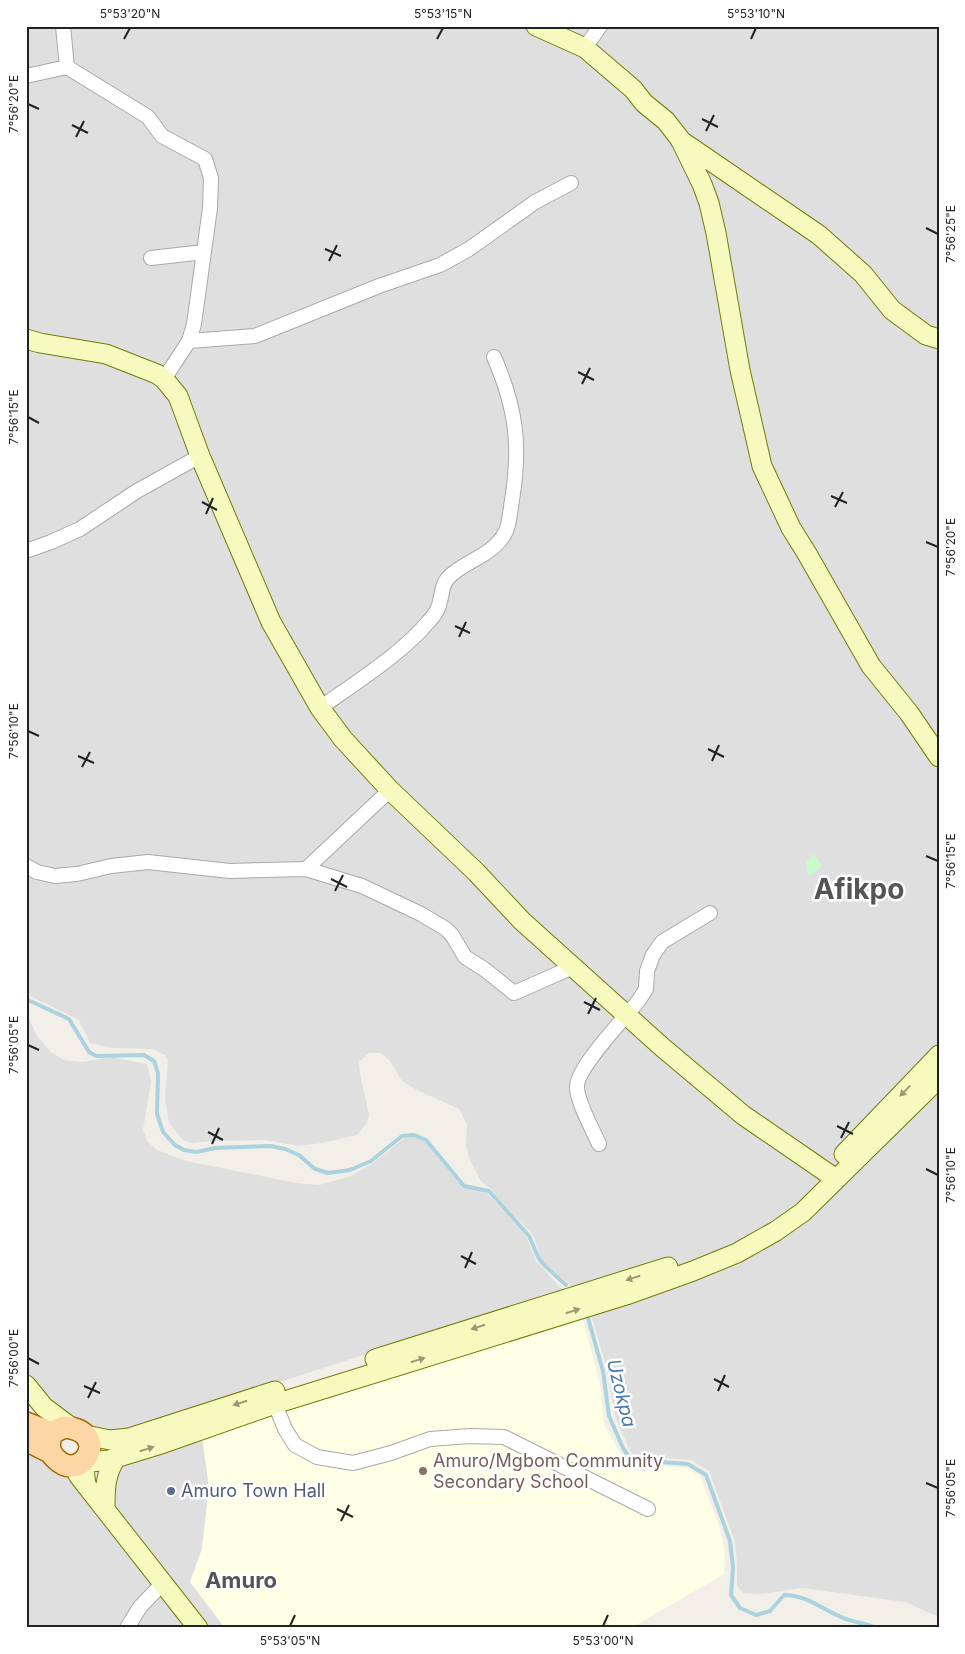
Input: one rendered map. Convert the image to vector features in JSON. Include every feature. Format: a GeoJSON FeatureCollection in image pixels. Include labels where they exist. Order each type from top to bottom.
{"type":"FeatureCollection","features":[{"type":"Feature","properties":{"kind":"main road"},"geometry":{"type":"LineString","coordinates":[[26,1423],[65,1437]]}},
{"type":"Feature","properties":{"kind":"main road"},"geometry":{"type":"LineString","coordinates":[[26,1440],[65,1437],[89,1440],[88,1456],[76,1464],[56,1459],[65,1437]]}},
{"type":"Feature","properties":{"kind":"street"},"geometry":{"type":"LineString","coordinates":[[67,68],[64,31],[75,26]]}},
{"type":"Feature","properties":{"kind":"street"},"geometry":{"type":"LineString","coordinates":[[585,48],[600,26]]}},
{"type":"Feature","properties":{"kind":"street"},"geometry":{"type":"LineString","coordinates":[[546,28],[585,48],[633,89],[644,103],[666,121],[680,139],[707,198],[716,233],[740,370],[762,466],[790,528],[806,552],[871,666],[909,713],[939,757]]}},
{"type":"Feature","properties":{"kind":"street"},"geometry":{"type":"LineString","coordinates":[[26,76],[67,68],[148,117],[162,136],[205,159],[211,178],[211,193],[194,324],[189,341],[164,379]]}},
{"type":"Feature","properties":{"kind":"street"},"geometry":{"type":"LineString","coordinates":[[680,139],[819,235],[863,274],[892,310],[926,334],[939,339]]}},
{"type":"Feature","properties":{"kind":"street"},"geometry":{"type":"LineString","coordinates":[[707,198],[712,178],[716,174],[726,171]]}},
{"type":"Feature","properties":{"kind":"street"},"geometry":{"type":"LineString","coordinates":[[189,341],[255,336],[362,293],[440,265],[469,249],[535,202],[571,183]]}},
{"type":"Feature","properties":{"kind":"street"},"geometry":{"type":"LineString","coordinates":[[152,258],[204,252]]}},
{"type":"Feature","properties":{"kind":"street"},"geometry":{"type":"LineString","coordinates":[[26,339],[106,354],[157,374],[164,379],[178,396],[200,456],[271,622],[320,708],[343,740],[390,790],[476,872],[522,921],[627,1016],[743,1115],[832,1176]]}},
{"type":"Feature","properties":{"kind":"street"},"geometry":{"type":"LineString","coordinates":[[320,708],[417,636],[432,617],[440,602],[442,586],[449,576],[491,549],[505,534],[517,473],[516,428],[506,384],[494,357]]}},
{"type":"Feature","properties":{"kind":"street"},"geometry":{"type":"LineString","coordinates":[[26,551],[80,530],[138,490],[200,456]]}},
{"type":"Feature","properties":{"kind":"street"},"geometry":{"type":"LineString","coordinates":[[306,869],[390,790]]}},
{"type":"Feature","properties":{"kind":"street"},"geometry":{"type":"LineString","coordinates":[[26,866],[37,872],[55,876],[77,874],[111,866],[148,862],[230,871],[306,869],[362,886],[421,914],[446,929],[465,957],[484,969],[514,993],[573,967]]}},
{"type":"Feature","properties":{"kind":"street"},"geometry":{"type":"LineString","coordinates":[[599,1144],[578,1096],[576,1085],[580,1075],[588,1061],[627,1016],[646,989],[647,971],[653,955],[662,942],[710,913]]}},
{"type":"Feature","properties":{"kind":"street"},"geometry":{"type":"LineString","coordinates":[[198,1628],[117,1526],[86,1484],[76,1464],[116,1458],[218,1425],[275,1404],[626,1295],[693,1271],[737,1252],[776,1231],[803,1212],[832,1176],[939,1056]]}},
{"type":"Feature","properties":{"kind":"street"},"geometry":{"type":"LineString","coordinates":[[28,1387],[65,1437],[110,1440],[129,1438],[688,1260],[772,1222],[832,1176],[939,1078]]}},
{"type":"Feature","properties":{"kind":"street"},"geometry":{"type":"LineString","coordinates":[[26,1416],[30,1412],[31,1406],[28,1387]]}},
{"type":"Feature","properties":{"kind":"street"},"geometry":{"type":"LineString","coordinates":[[275,1404],[285,1429],[295,1445],[317,1457],[352,1463],[391,1453],[430,1439],[470,1436],[504,1437],[648,1509]]}},
{"type":"Feature","properties":{"kind":"street"},"geometry":{"type":"LineString","coordinates":[[106,1509],[105,1488],[107,1476],[116,1458]]}},
{"type":"Feature","properties":{"kind":"street"},"geometry":{"type":"LineString","coordinates":[[127,1628],[140,1607],[164,1583]]}},
{"type":"Feature","properties":{"kind":"shaded area"},"geometry":{"type":"Polygon","coordinates":[[[26,26],[939,26],[939,1617],[905,1602],[803,1588],[760,1594],[744,1593],[737,1586],[735,1542],[709,1471],[691,1460],[666,1458],[644,1462],[638,1461],[630,1451],[615,1416],[607,1370],[591,1314],[571,1286],[540,1257],[533,1235],[491,1189],[481,1181],[470,1160],[466,1147],[467,1124],[459,1109],[402,1081],[390,1061],[381,1053],[369,1053],[359,1062],[369,1115],[367,1123],[357,1135],[298,1146],[265,1140],[192,1143],[183,1140],[169,1123],[165,1099],[168,1061],[165,1055],[152,1049],[113,1048],[90,1043],[79,1020],[26,994],[26,26]]]}},
{"type":"Feature","properties":{"kind":"shaded area"},"geometry":{"type":"Polygon","coordinates":[[[26,1011],[37,1036],[51,1052],[64,1060],[83,1062],[111,1057],[147,1064],[151,1082],[143,1130],[147,1141],[157,1150],[186,1161],[296,1183],[319,1185],[349,1177],[372,1164],[403,1139],[414,1136],[425,1142],[462,1187],[487,1193],[526,1236],[536,1261],[563,1290],[118,1433],[85,1424],[64,1412],[48,1394],[26,1403],[26,1011]]]}},
{"type":"Feature","properties":{"kind":"shaded area","name":"Amuro/Mgbom Community Secondary School"},"geometry":{"type":"Polygon","coordinates":[[[582,1315],[601,1388],[604,1425],[625,1461],[634,1470],[644,1472],[662,1466],[687,1468],[700,1476],[719,1525],[725,1552],[724,1574],[631,1628],[225,1628],[190,1582],[202,1549],[209,1487],[202,1436],[582,1315]]]}},
{"type":"Feature","properties":{"kind":"shaded area"},"geometry":{"type":"Polygon","coordinates":[[[202,1436],[209,1487],[202,1549],[190,1582],[225,1628],[26,1628],[26,1449],[59,1468],[78,1487],[98,1514],[116,1501],[115,1489],[117,1478],[119,1470],[123,1465],[202,1436]]]}},
{"type":"Feature","properties":{"kind":"green space"},"geometry":{"type":"Polygon","coordinates":[[[814,854],[822,866],[808,876],[806,863],[814,854]]]}},
{"type":"Feature","properties":{"kind":"waterway"},"geometry":{"type":"LineString","coordinates":[[26,999],[69,1019],[89,1052],[96,1056],[144,1055],[154,1061],[158,1073],[157,1114],[163,1132],[175,1145],[184,1150],[196,1152],[215,1148],[271,1146],[299,1155],[315,1169],[328,1173],[350,1170],[371,1161],[402,1136],[414,1135],[426,1140],[464,1186],[489,1191],[529,1236],[543,1264],[566,1285]]}},
{"type":"Feature","properties":{"kind":"waterway","name":"Uzokpa"},"geometry":{"type":"LineString","coordinates":[[588,1318],[603,1371],[609,1416],[623,1448],[634,1464],[642,1468],[661,1462],[688,1464],[706,1475],[730,1541],[733,1568],[731,1595],[740,1608],[756,1615],[770,1611],[784,1595],[793,1596],[808,1600],[838,1616],[876,1628]]}},
{"type":"Feature","properties":{"kind":"place","name":"Amuro/Mgbom Community Secondary School"},"geometry":{"type":"Point","coordinates":[423,1471]}},
{"type":"Feature","properties":{"kind":"place","name":"Amuro Town Hall"},"geometry":{"type":"Point","coordinates":[171,1491]}},
{"type":"Feature","properties":{"kind":"district","name":"Afikpo"},"geometry":{"type":"Point","coordinates":[859,889]}},
{"type":"Feature","properties":{"kind":"district","name":"Amuro"},"geometry":{"type":"Point","coordinates":[241,1580]}}]}
